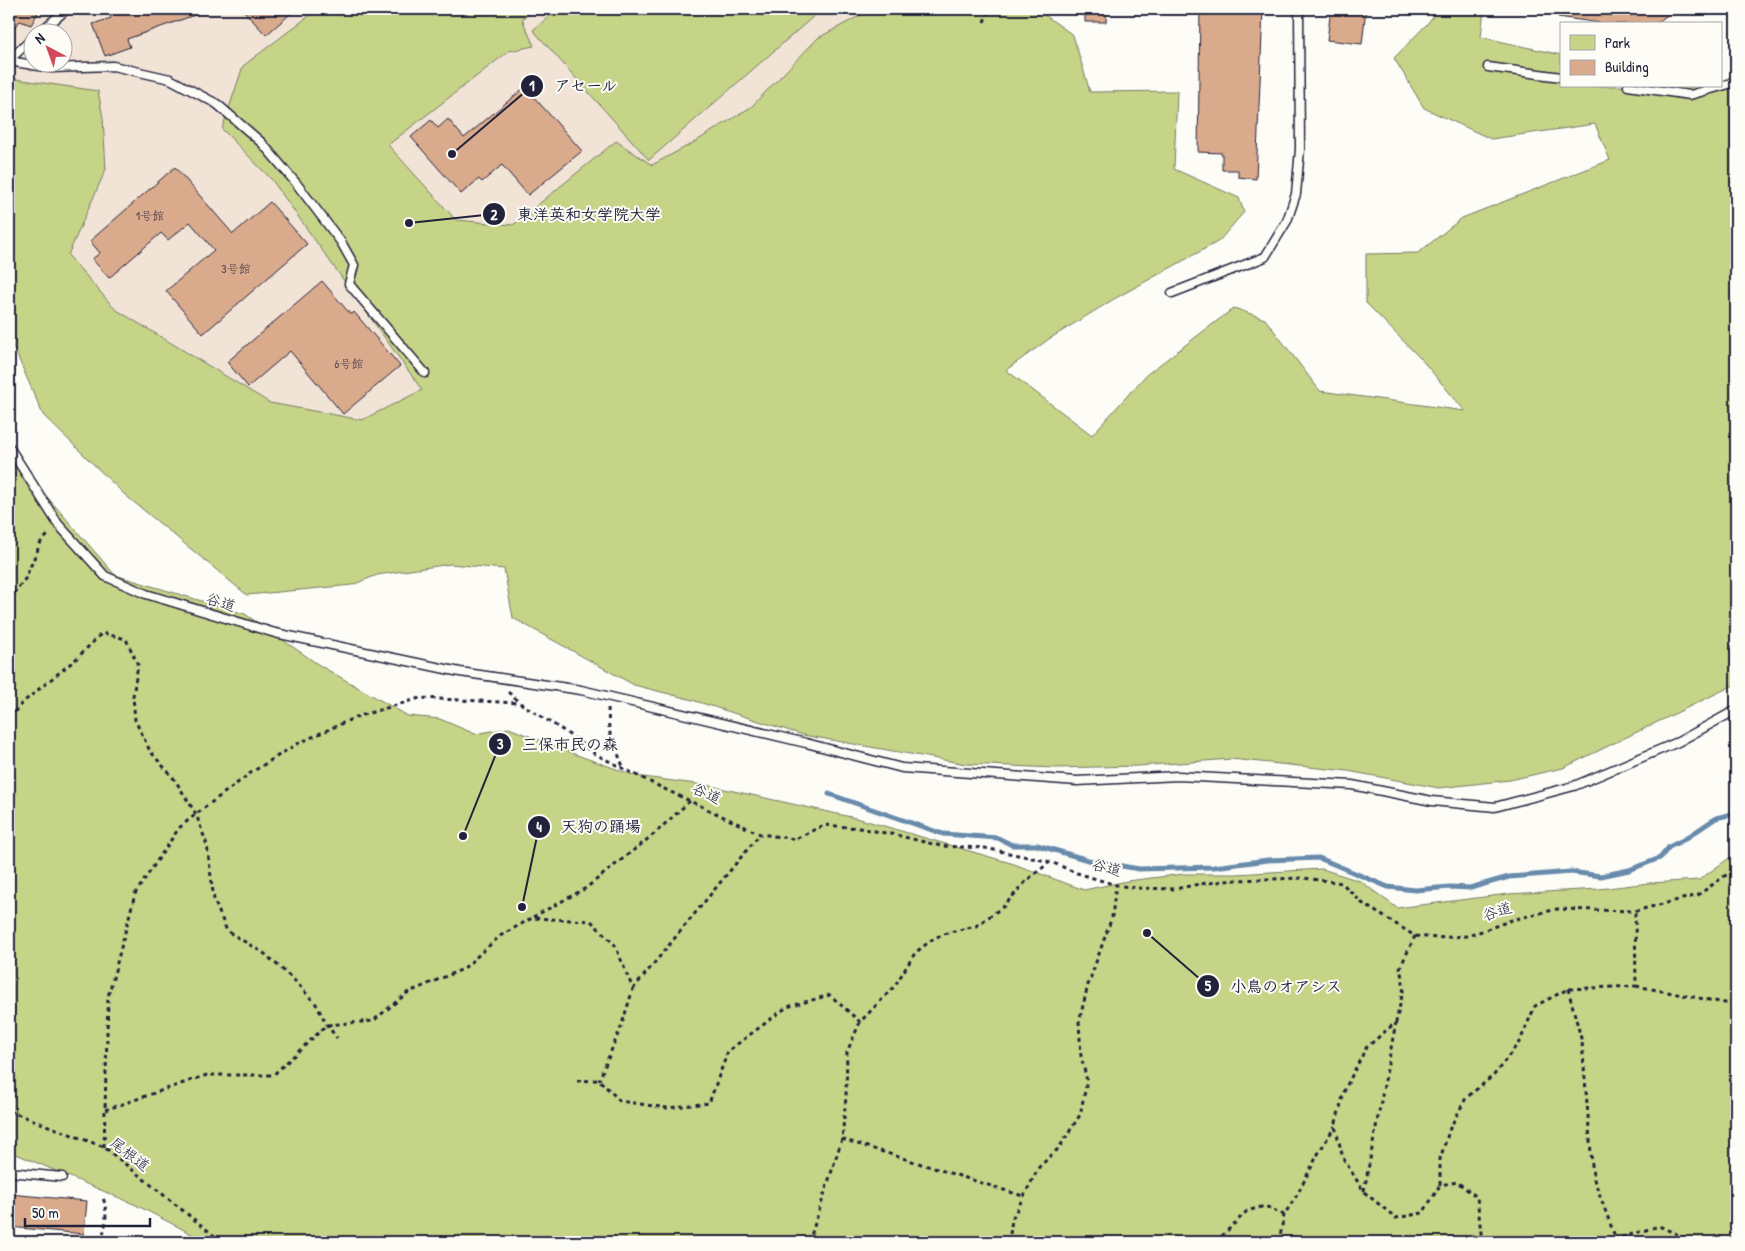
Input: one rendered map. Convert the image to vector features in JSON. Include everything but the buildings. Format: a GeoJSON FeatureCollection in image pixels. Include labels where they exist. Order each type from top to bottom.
{"type":"FeatureCollection","features":[{"type":"Feature","properties":{"kind":"lane"},"geometry":{"type":"LineString","coordinates":[[52,22],[67,9]]}},
{"type":"Feature","properties":{"kind":"lane"},"geometry":{"type":"LineString","coordinates":[[1172,293],[1265,257],[1287,221],[1296,194],[1300,149],[1299,9]]}},
{"type":"Feature","properties":{"kind":"lane"},"geometry":{"type":"LineString","coordinates":[[9,60],[22,48]]}},
{"type":"Feature","properties":{"kind":"lane"},"geometry":{"type":"LineString","coordinates":[[9,60],[51,68],[113,66],[170,79],[216,104],[262,143],[296,183],[341,242],[354,265],[349,284],[424,373]]}},
{"type":"Feature","properties":{"kind":"lane"},"geometry":{"type":"LineString","coordinates":[[1488,67],[1560,77]]}},
{"type":"Feature","properties":{"kind":"lane"},"geometry":{"type":"LineString","coordinates":[[1722,86],[1736,82]]}},
{"type":"Feature","properties":{"kind":"lane"},"geometry":{"type":"LineString","coordinates":[[1642,88],[1690,95],[1715,88]]}},
{"type":"Feature","properties":{"kind":"lane","name":"谷道"},"geometry":{"type":"LineString","coordinates":[[9,447],[58,524],[105,576],[146,594],[275,633],[460,672],[581,690],[806,743],[902,768],[1077,780],[1178,776],[1343,785],[1432,801],[1495,807],[1574,786],[1678,742],[1736,710]]}},
{"type":"Feature","properties":{"kind":"lane"},"geometry":{"type":"LineString","coordinates":[[9,1172],[62,1177]]}},
{"type":"Feature","properties":{"kind":"path"},"geometry":{"type":"LineString","coordinates":[[984,22],[989,9]]}},
{"type":"Feature","properties":{"kind":"path"},"geometry":{"type":"LineString","coordinates":[[9,362],[15,374],[9,377]]}},
{"type":"Feature","properties":{"kind":"path"},"geometry":{"type":"LineString","coordinates":[[9,600],[25,578],[41,542],[58,524]]}},
{"type":"Feature","properties":{"kind":"path"},"geometry":{"type":"LineString","coordinates":[[9,718],[22,703],[70,664],[102,633],[126,639],[138,665],[133,696],[135,720],[150,751],[175,780],[196,814],[207,844],[214,900],[227,931],[265,954],[295,981],[316,1004],[327,1025],[337,1038]]}},
{"type":"Feature","properties":{"kind":"path","name":"谷道"},"geometry":{"type":"LineString","coordinates":[[491,677],[520,703],[564,731],[595,754],[760,834],[795,839],[824,825],[896,834],[941,846],[985,848],[1051,862],[1076,873],[1116,885],[1137,888],[1175,889],[1235,880],[1304,878],[1342,883],[1362,903],[1415,936],[1437,938],[1468,936],[1512,920],[1557,909],[1635,911],[1698,894],[1736,868]]}},
{"type":"Feature","properties":{"kind":"path"},"geometry":{"type":"LineString","coordinates":[[608,697],[609,731],[625,769]]}},
{"type":"Feature","properties":{"kind":"path"},"geometry":{"type":"LineString","coordinates":[[104,1147],[108,997],[135,894],[179,828],[252,772],[297,744],[356,717],[420,698],[520,703]]}},
{"type":"Feature","properties":{"kind":"path"},"geometry":{"type":"LineString","coordinates":[[105,1110],[207,1075],[274,1075],[327,1025],[373,1021],[407,993],[464,969],[500,936],[586,888],[654,834],[691,800]]}},
{"type":"Feature","properties":{"kind":"path"},"geometry":{"type":"LineString","coordinates":[[599,1080],[621,1027],[633,989],[760,834]]}},
{"type":"Feature","properties":{"kind":"path"},"geometry":{"type":"LineString","coordinates":[[809,1242],[842,1139],[847,1052],[860,1022],[894,987],[915,953],[934,938],[976,926],[1004,906],[1027,880],[1051,862]]}},
{"type":"Feature","properties":{"kind":"path"},"geometry":{"type":"LineString","coordinates":[[1009,1242],[1012,1218],[1039,1167],[1059,1148],[1080,1115],[1087,1081],[1081,1056],[1079,1022],[1088,985],[1112,917],[1116,885]]}},
{"type":"Feature","properties":{"kind":"path"},"geometry":{"type":"LineString","coordinates":[[1635,911],[1636,986]]}},
{"type":"Feature","properties":{"kind":"path"},"geometry":{"type":"LineString","coordinates":[[532,918],[591,921],[615,945],[633,989]]}},
{"type":"Feature","properties":{"kind":"path"},"geometry":{"type":"LineString","coordinates":[[1364,1192],[1404,987],[1400,968],[1415,936]]}},
{"type":"Feature","properties":{"kind":"path"},"geometry":{"type":"LineString","coordinates":[[1335,1126],[1343,1158],[1364,1192],[1396,1218],[1423,1213],[1440,1185],[1440,1159],[1450,1128],[1466,1098],[1494,1075],[1520,1042],[1535,1006],[1568,989],[1636,986],[1730,1004],[1736,1008]]}},
{"type":"Feature","properties":{"kind":"path"},"geometry":{"type":"LineString","coordinates":[[1568,989],[1582,1042],[1593,1176],[1616,1241]]}},
{"type":"Feature","properties":{"kind":"path"},"geometry":{"type":"LineString","coordinates":[[577,1081],[599,1080],[620,1101],[667,1108],[709,1103],[728,1051],[787,1007],[830,995],[860,1022]]}},
{"type":"Feature","properties":{"kind":"path"},"geometry":{"type":"LineString","coordinates":[[1280,1242],[1284,1215],[1335,1126],[1345,1089],[1366,1048],[1396,1022]]}},
{"type":"Feature","properties":{"kind":"path","name":"尾根道"},"geometry":{"type":"LineString","coordinates":[[9,1111],[104,1147],[222,1242]]}},
{"type":"Feature","properties":{"kind":"path"},"geometry":{"type":"LineString","coordinates":[[842,1139],[1023,1196]]}},
{"type":"Feature","properties":{"kind":"path"},"geometry":{"type":"LineString","coordinates":[[1440,1185],[1457,1182],[1477,1197],[1481,1233],[1484,1242]]}},
{"type":"Feature","properties":{"kind":"path"},"geometry":{"type":"LineString","coordinates":[[101,1242],[106,1225],[107,1209],[103,1197]]}},
{"type":"Feature","properties":{"kind":"path"},"geometry":{"type":"LineString","coordinates":[[1216,1242],[1248,1211],[1265,1206],[1284,1215]]}},
{"type":"Feature","properties":{"kind":"path"},"geometry":{"type":"LineString","coordinates":[[1606,1242],[1616,1241],[1659,1226],[1694,1242]]}},
{"type":"Feature","properties":{"kind":"shaded area"},"geometry":{"type":"Polygon","coordinates":[[[9,9],[966,9],[663,323],[297,442],[9,245],[9,9]]]}},
{"type":"Feature","properties":{"kind":"green space"},"geometry":{"type":"Polygon","coordinates":[[[318,9],[534,9],[522,19],[534,46],[509,51],[388,145],[456,220],[513,225],[616,141],[652,165],[693,143],[751,107],[818,38],[863,14],[864,9],[1036,9],[1073,35],[1090,92],[1177,91],[1174,169],[1239,198],[1244,212],[1219,241],[1114,299],[1049,339],[1006,370],[1092,435],[1146,375],[1234,308],[1265,319],[1320,391],[1465,411],[1421,359],[1366,303],[1366,254],[1418,253],[1462,218],[1610,160],[1595,124],[1491,139],[1424,108],[1394,58],[1439,9],[1484,9],[1481,37],[1560,55],[1560,88],[1713,89],[1722,88],[1722,82],[1736,72],[1736,684],[1563,768],[1510,780],[1439,788],[1348,771],[1231,759],[1138,766],[1055,768],[966,764],[803,735],[689,699],[634,685],[513,618],[504,569],[450,564],[377,575],[352,585],[247,595],[124,494],[43,415],[14,348],[9,341],[9,78],[98,91],[103,118],[106,169],[68,255],[115,309],[270,403],[362,420],[422,390],[272,180],[222,129],[243,66],[318,9]]]}},
{"type":"Feature","properties":{"kind":"green space"},"geometry":{"type":"Polygon","coordinates":[[[558,9],[822,9],[649,160],[533,30],[558,9]]]}},
{"type":"Feature","properties":{"kind":"green space"},"geometry":{"type":"Polygon","coordinates":[[[9,453],[115,575],[245,614],[319,665],[408,716],[440,719],[475,734],[509,728],[636,776],[711,786],[860,819],[1014,864],[1084,890],[1127,881],[1184,874],[1237,874],[1322,869],[1360,881],[1397,908],[1508,894],[1599,889],[1699,880],[1736,853],[1736,1242],[207,1242],[136,1205],[9,1151],[9,453]]]}},
{"type":"Feature","properties":{"kind":"waterway"},"geometry":{"type":"LineString","coordinates":[[829,794],[943,834],[998,838],[1012,845],[1037,845],[1088,860],[1139,869],[1214,867],[1268,860],[1319,858],[1388,887],[1415,890],[1450,887],[1470,888],[1509,877],[1571,872],[1601,876],[1629,870],[1660,858],[1669,847],[1685,839],[1716,818],[1736,813]]}},
{"type":"Feature","properties":{"kind":"place","name":"アセール"},"geometry":{"type":"Point","coordinates":[452,154]}},
{"type":"Feature","properties":{"kind":"place","name":"東洋英和女学院大学"},"geometry":{"type":"Point","coordinates":[409,223]}},
{"type":"Feature","properties":{"kind":"place","name":"三保市民の森"},"geometry":{"type":"Point","coordinates":[463,836]}},
{"type":"Feature","properties":{"kind":"place","name":"天狗の踊場"},"geometry":{"type":"Point","coordinates":[522,907]}},
{"type":"Feature","properties":{"kind":"place","name":"小鳥のオアシス"},"geometry":{"type":"Point","coordinates":[1147,933]}}]}
